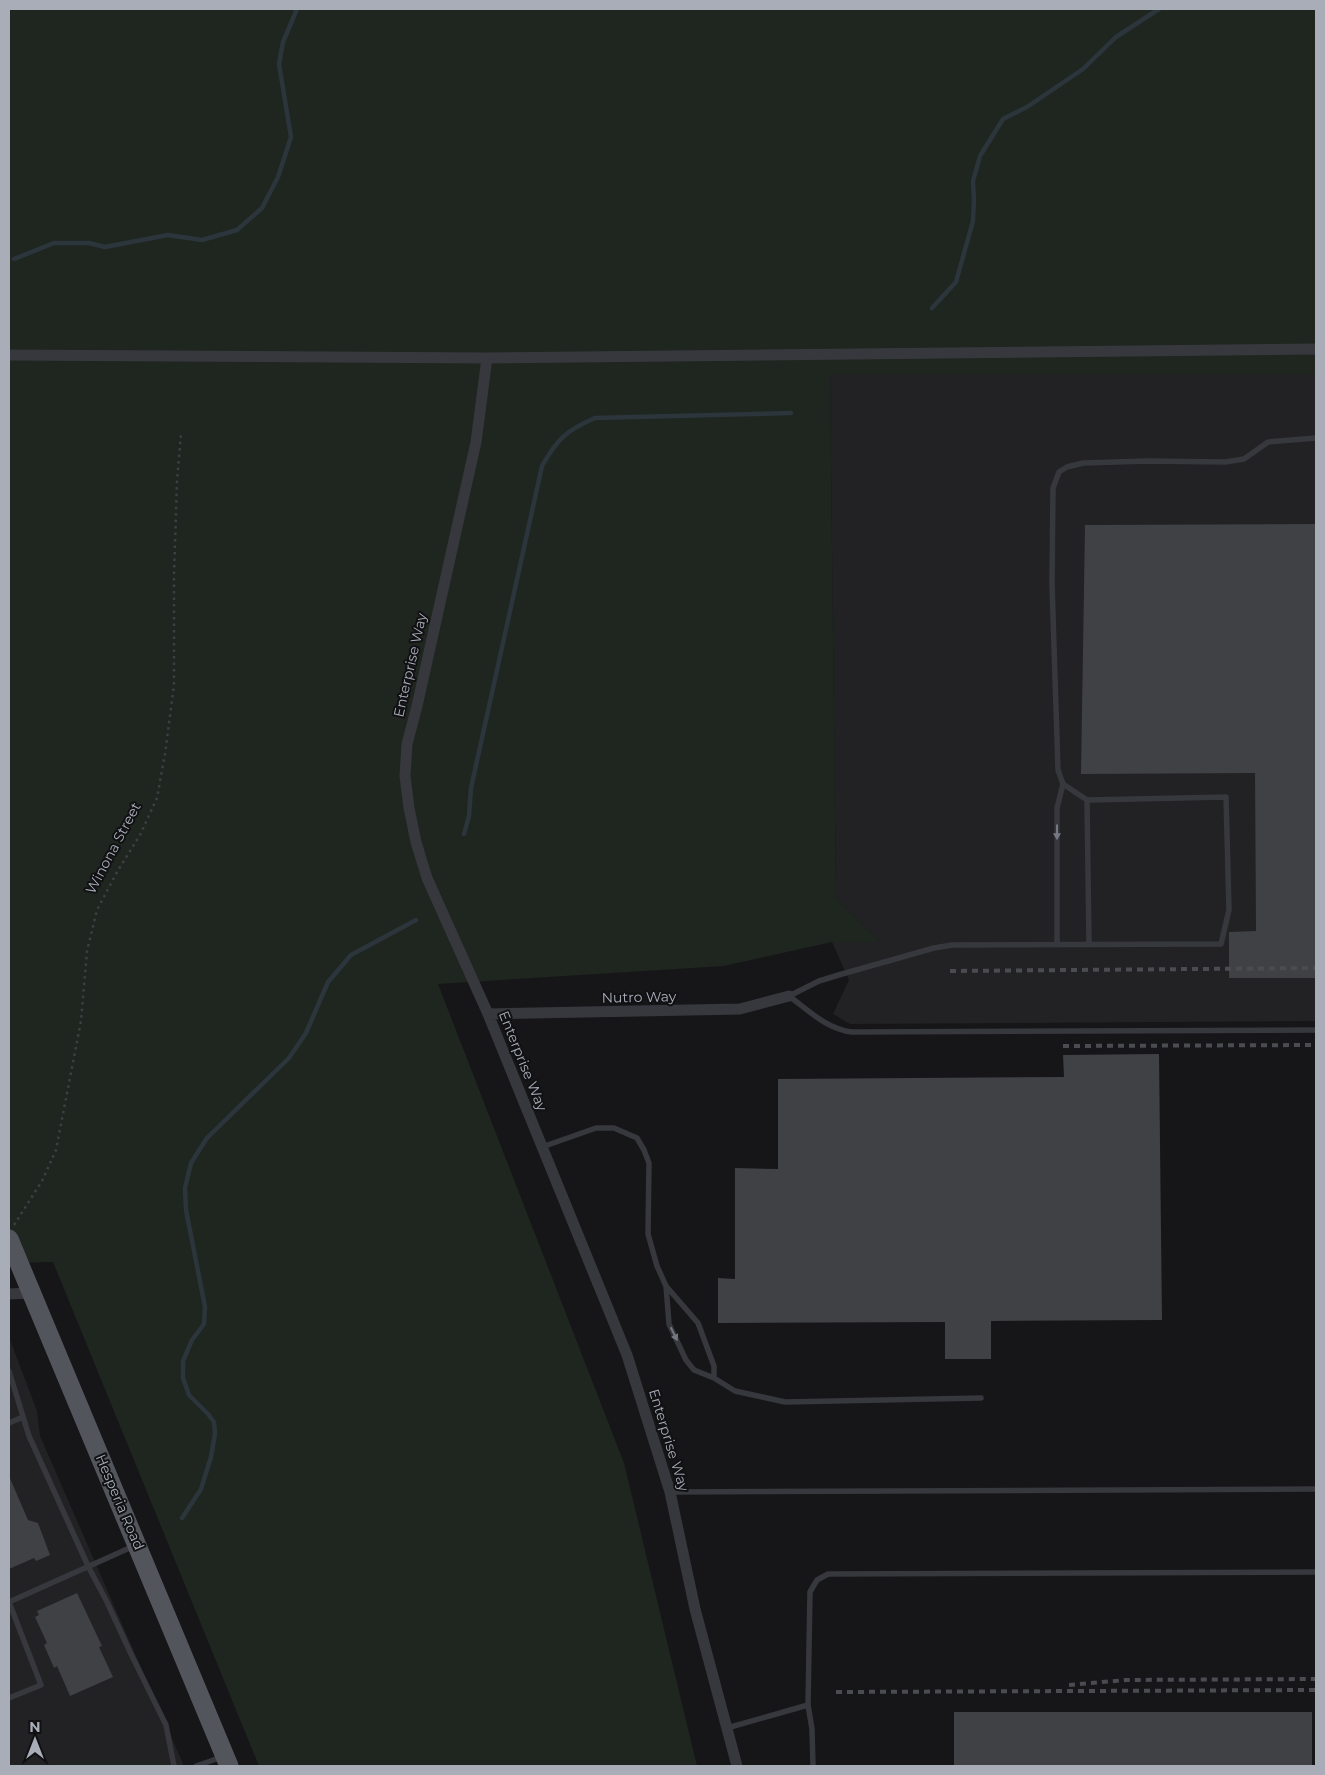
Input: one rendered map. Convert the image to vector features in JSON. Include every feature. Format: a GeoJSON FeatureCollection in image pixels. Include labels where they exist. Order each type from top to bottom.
{"type":"FeatureCollection","features":[{"type":"Feature","properties":{"kind":"main road","name":"Hesperia Road"},"geometry":{"type":"LineString","coordinates":[[11,1232],[31,1293],[228,1761]]}},
{"type":"Feature","properties":{"kind":"street"},"geometry":{"type":"LineString","coordinates":[[9,355],[487,358],[1316,349]]}},
{"type":"Feature","properties":{"kind":"street","name":"Enterprise Way"},"geometry":{"type":"LineString","coordinates":[[487,358],[476,442],[407,744],[405,776],[409,808],[416,842],[427,878],[488,1014],[627,1355],[670,1492],[695,1609],[736,1766]]}},
{"type":"Feature","properties":{"kind":"street","name":"Nutro Way"},"geometry":{"type":"LineString","coordinates":[[488,1014],[740,1009],[789,996]]}},
{"type":"Feature","properties":{"kind":"street"},"geometry":{"type":"LineString","coordinates":[[9,1294],[31,1293]]}},
{"type":"Feature","properties":{"kind":"lane"},"geometry":{"type":"LineString","coordinates":[[1058,944],[1057,808],[1063,784],[1058,770],[1052,584],[1053,488],[1059,472],[1082,463],[1148,461],[1225,462],[1244,459],[1268,442],[1316,438]]}},
{"type":"Feature","properties":{"kind":"lane"},"geometry":{"type":"LineString","coordinates":[[1063,784],[1087,800],[1226,796],[1229,910],[1221,944],[968,944],[934,948],[819,981],[789,996],[832,1027],[852,1032],[1316,1030]]}},
{"type":"Feature","properties":{"kind":"lane"},"geometry":{"type":"LineString","coordinates":[[1087,800],[1089,944]]}},
{"type":"Feature","properties":{"kind":"lane"},"geometry":{"type":"LineString","coordinates":[[542,1147],[596,1128],[614,1128],[637,1138],[649,1163],[648,1234],[656,1266],[666,1286],[698,1323],[714,1366],[714,1378]]}},
{"type":"Feature","properties":{"kind":"lane"},"geometry":{"type":"LineString","coordinates":[[666,1286],[669,1324],[686,1360],[694,1370],[714,1378],[735,1391],[785,1402],[980,1398]]}},
{"type":"Feature","properties":{"kind":"lane"},"geometry":{"type":"LineString","coordinates":[[9,1371],[29,1436],[88,1566],[166,1725],[174,1766]]}},
{"type":"Feature","properties":{"kind":"lane"},"geometry":{"type":"LineString","coordinates":[[9,1423],[23,1417]]}},
{"type":"Feature","properties":{"kind":"lane"},"geometry":{"type":"LineString","coordinates":[[670,1492],[1316,1490]]}},
{"type":"Feature","properties":{"kind":"lane"},"geometry":{"type":"LineString","coordinates":[[9,1698],[42,1685],[9,1602],[138,1544]]}},
{"type":"Feature","properties":{"kind":"lane"},"geometry":{"type":"LineString","coordinates":[[813,1766],[812,1729],[808,1706],[810,1592],[817,1580],[828,1574],[1316,1572]]}},
{"type":"Feature","properties":{"kind":"lane"},"geometry":{"type":"LineString","coordinates":[[727,1728],[808,1706]]}},
{"type":"Feature","properties":{"kind":"lane"},"geometry":{"type":"LineString","coordinates":[[196,1766],[228,1761]]}},
{"type":"Feature","properties":{"kind":"path","name":"Winona Street"},"geometry":{"type":"LineString","coordinates":[[11,1232],[42,1181],[56,1150],[81,1021],[87,950],[97,910],[117,872],[140,835],[157,798],[174,686],[174,566],[181,434]]}},
{"type":"Feature","properties":{"kind":"shaded area"},"geometry":{"type":"Polygon","coordinates":[[[9,9],[1316,9],[1316,374],[830,374],[836,898],[880,942],[832,942],[724,966],[438,984],[624,1463],[697,1766],[259,1766],[53,1262],[9,1263],[9,9]]]}},
{"type":"Feature","properties":{"kind":"shaded area"},"geometry":{"type":"Polygon","coordinates":[[[1316,369],[1316,1021],[850,1024],[833,1014],[849,980],[832,942],[879,941],[836,898],[830,373],[1316,369]]]}},
{"type":"Feature","properties":{"kind":"shaded area"},"geometry":{"type":"Polygon","coordinates":[[[9,1337],[37,1411],[40,1436],[184,1766],[9,1766],[9,1337]]]}},
{"type":"Feature","properties":{"kind":"building"},"geometry":{"type":"Polygon","coordinates":[[[1316,524],[1316,978],[1229,978],[1229,932],[1256,931],[1255,773],[1081,774],[1085,525],[1316,524]]]}},
{"type":"Feature","properties":{"kind":"building"},"geometry":{"type":"Polygon","coordinates":[[[1159,1054],[1162,1320],[991,1321],[991,1359],[945,1359],[945,1322],[718,1323],[718,1278],[735,1279],[735,1168],[778,1169],[778,1079],[1064,1077],[1063,1055],[1159,1054]]]}},
{"type":"Feature","properties":{"kind":"building"},"geometry":{"type":"Polygon","coordinates":[[[9,1476],[28,1520],[38,1523],[50,1555],[36,1561],[34,1558],[9,1569],[9,1476]]]}},
{"type":"Feature","properties":{"kind":"building"},"geometry":{"type":"Polygon","coordinates":[[[77,1593],[102,1646],[99,1647],[113,1677],[70,1696],[57,1666],[54,1668],[44,1645],[47,1643],[35,1617],[39,1615],[37,1611],[77,1593]]]}},
{"type":"Feature","properties":{"kind":"building"},"geometry":{"type":"Polygon","coordinates":[[[954,1712],[1312,1712],[1312,1766],[954,1766],[954,1712]]]}},
{"type":"Feature","properties":{"kind":"waterway"},"geometry":{"type":"LineString","coordinates":[[14,259],[54,243],[89,243],[105,247],[168,235],[202,240],[237,230],[262,208],[278,177],[291,137],[279,64],[283,42],[297,9]]}},
{"type":"Feature","properties":{"kind":"waterway"},"geometry":{"type":"LineString","coordinates":[[932,308],[956,282],[973,221],[973,181],[980,156],[1003,119],[1027,107],[1083,69],[1116,37],[1159,9]]}},
{"type":"Feature","properties":{"kind":"waterway"},"geometry":{"type":"LineString","coordinates":[[464,834],[469,816],[471,788],[542,466],[558,442],[570,431],[595,418],[791,413]]}},
{"type":"Feature","properties":{"kind":"waterway"},"geometry":{"type":"LineString","coordinates":[[182,1518],[201,1489],[211,1457],[215,1434],[214,1422],[189,1395],[183,1378],[183,1361],[192,1340],[204,1324],[205,1307],[186,1210],[185,1188],[191,1163],[207,1138],[289,1058],[306,1033],[328,982],[351,955],[416,920]]}},
{"type":"Feature","properties":{"kind":"railway"},"geometry":{"type":"LineString","coordinates":[[950,971],[1316,968]]}},
{"type":"Feature","properties":{"kind":"railway"},"geometry":{"type":"LineString","coordinates":[[1063,1046],[1316,1045]]}},
{"type":"Feature","properties":{"kind":"railway"},"geometry":{"type":"LineString","coordinates":[[1069,1685],[1126,1680],[1316,1679]]}},
{"type":"Feature","properties":{"kind":"railway"},"geometry":{"type":"LineString","coordinates":[[836,1692],[1316,1690]]}}]}
